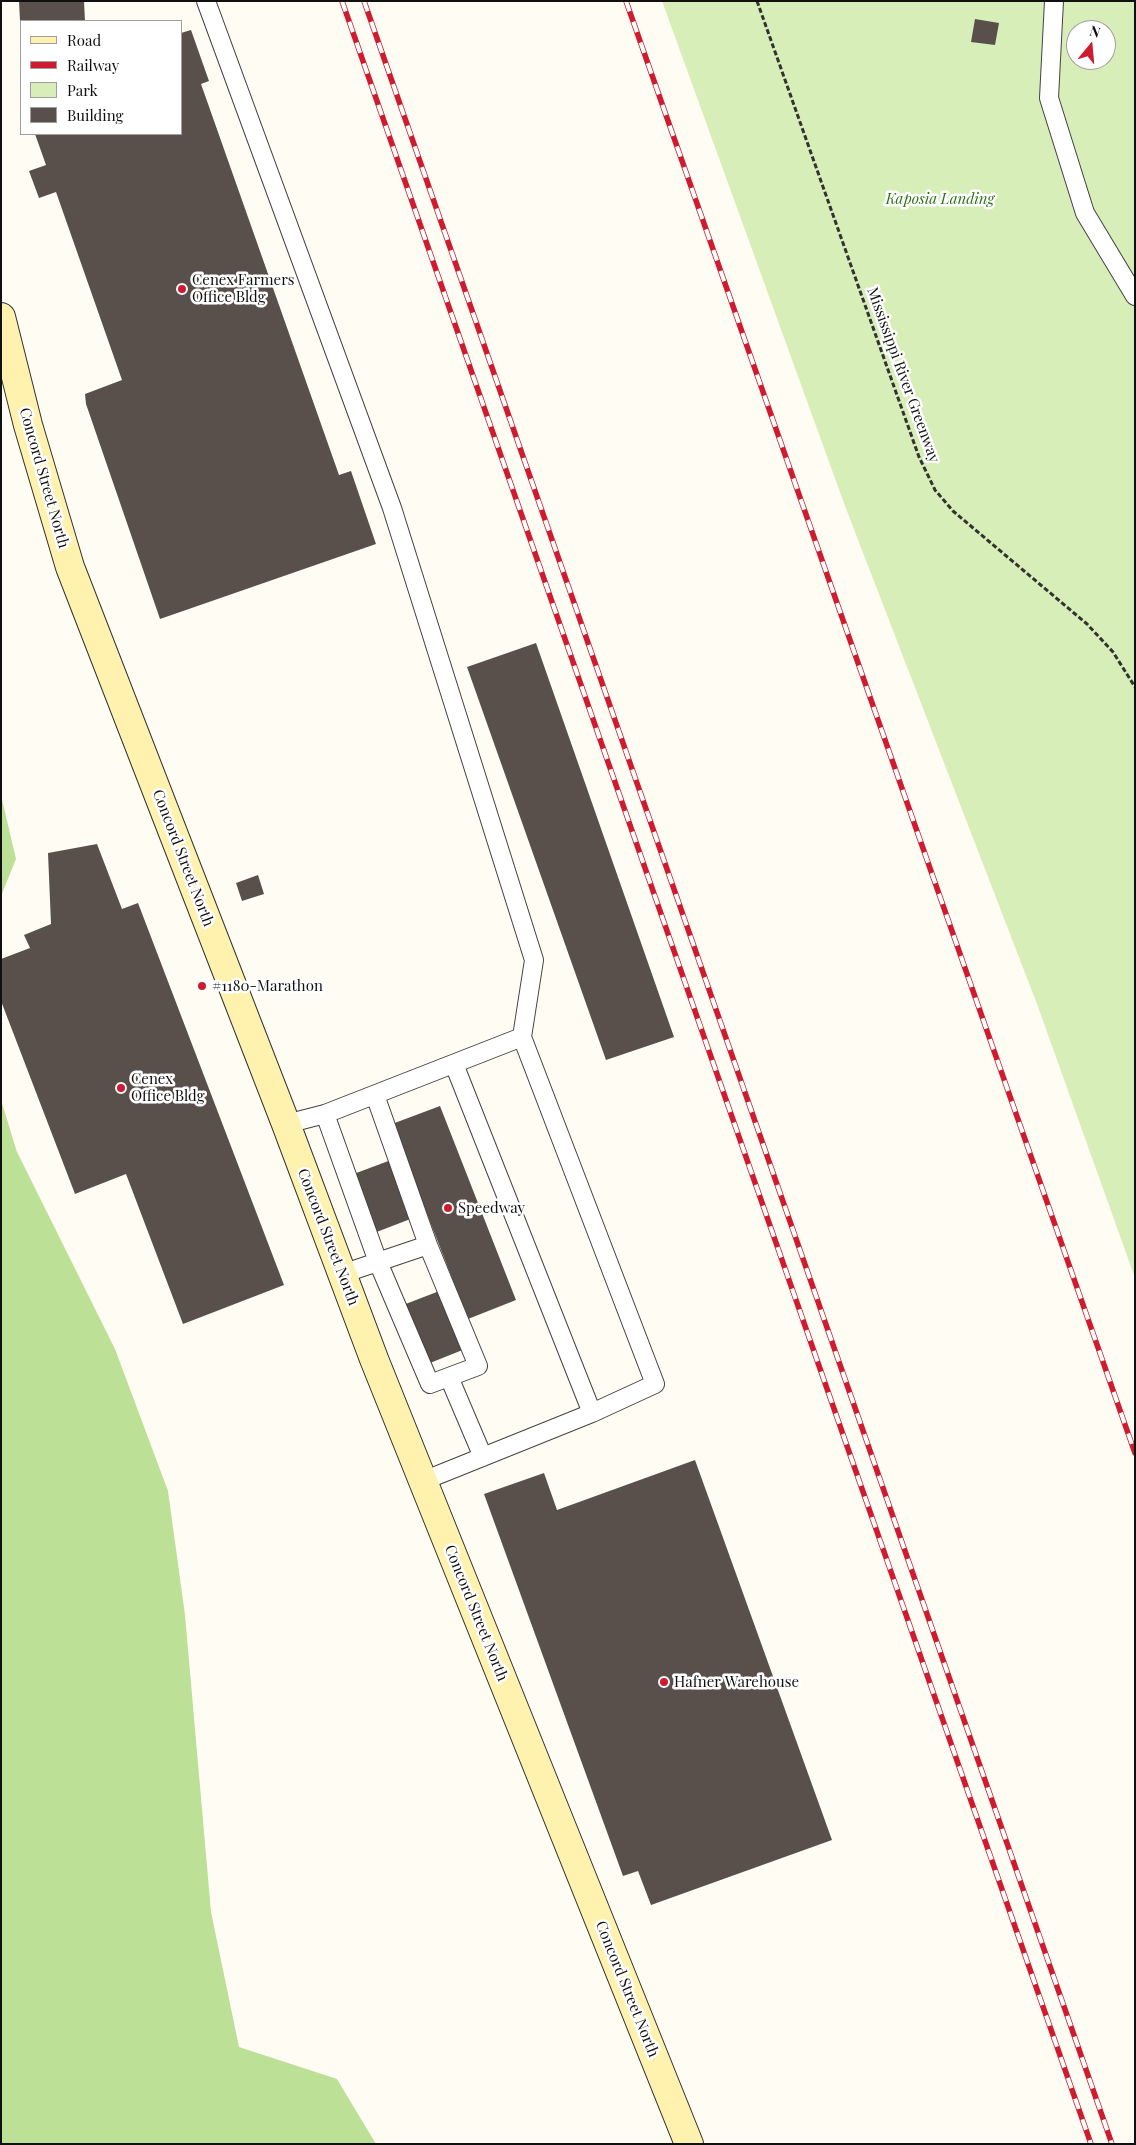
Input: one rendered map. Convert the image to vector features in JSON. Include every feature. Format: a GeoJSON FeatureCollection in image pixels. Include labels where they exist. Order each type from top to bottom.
{"type":"FeatureCollection","features":[{"type":"Feature","properties":{"kind":"main road","name":"Concord Street North"},"geometry":{"type":"LineString","coordinates":[[1,317],[28,425],[70,567],[423,1482],[689,2144]]}},
{"type":"Feature","properties":{"kind":"lane"},"geometry":{"type":"LineString","coordinates":[[206,1],[392,508],[534,960],[522,1037],[655,1384],[592,1413],[423,1482]]}},
{"type":"Feature","properties":{"kind":"lane"},"geometry":{"type":"LineString","coordinates":[[1054,1],[1049,98],[1085,213],[1135,296]]}},
{"type":"Feature","properties":{"kind":"lane"},"geometry":{"type":"LineString","coordinates":[[286,1124],[325,1114],[522,1037]]}},
{"type":"Feature","properties":{"kind":"lane"},"geometry":{"type":"LineString","coordinates":[[454,1064],[592,1413]]}},
{"type":"Feature","properties":{"kind":"lane"},"geometry":{"type":"LineString","coordinates":[[325,1114],[378,1262],[430,1384],[478,1366],[428,1245],[375,1095]]}},
{"type":"Feature","properties":{"kind":"lane"},"geometry":{"type":"LineString","coordinates":[[342,1274],[428,1245]]}},
{"type":"Feature","properties":{"kind":"lane"},"geometry":{"type":"LineString","coordinates":[[449,1376],[483,1457]]}},
{"type":"Feature","properties":{"kind":"path","name":"Mississippi River Greenway"},"geometry":{"type":"LineString","coordinates":[[757,1],[919,457],[935,490],[953,511],[1087,624],[1113,652],[1135,687]]}},
{"type":"Feature","properties":{"kind":"green space","name":"Kaposia Landing"},"geometry":{"type":"Polygon","coordinates":[[[662,1],[1135,1],[1135,1278],[1037,1004],[845,506],[662,1]]]}},
{"type":"Feature","properties":{"kind":"green space"},"geometry":{"type":"Polygon","coordinates":[[[1,795],[16,859],[1,896],[1,795]]]}},
{"type":"Feature","properties":{"kind":"green space"},"geometry":{"type":"Polygon","coordinates":[[[1,1100],[17,1152],[115,1349],[168,1491],[185,1615],[211,1912],[239,2047],[337,2079],[376,2144],[1,2144],[1,1100]]]}},
{"type":"Feature","properties":{"kind":"building"},"geometry":{"type":"Polygon","coordinates":[[[19,1],[84,1],[85,20],[20,21],[19,1]]]}},
{"type":"Feature","properties":{"kind":"building"},"geometry":{"type":"Polygon","coordinates":[[[975,19],[999,23],[995,45],[971,42],[975,19]]]}},
{"type":"Feature","properties":{"kind":"building","name":"Cenex Farmers Office Bldg"},"geometry":{"type":"Polygon","coordinates":[[[191,30],[209,81],[201,84],[339,475],[351,471],[376,544],[160,619],[86,404],[85,394],[122,380],[56,192],[39,198],[29,171],[46,165],[35,135],[182,135],[182,33],[191,30]]]}},
{"type":"Feature","properties":{"kind":"building"},"geometry":{"type":"Polygon","coordinates":[[[536,643],[674,1037],[606,1060],[467,667],[536,643]]]}},
{"type":"Feature","properties":{"kind":"building","name":"Cenex Office Bldg"},"geometry":{"type":"Polygon","coordinates":[[[97,844],[122,909],[138,903],[284,1285],[183,1324],[126,1174],[75,1194],[1,1001],[1,959],[30,948],[24,935],[51,924],[48,853],[97,844]]]}},
{"type":"Feature","properties":{"kind":"building"},"geometry":{"type":"Polygon","coordinates":[[[258,875],[264,894],[242,901],[236,883],[258,875]]]}},
{"type":"Feature","properties":{"kind":"building"},"geometry":{"type":"Polygon","coordinates":[[[440,1106],[516,1300],[468,1319],[392,1124],[440,1106]]]}},
{"type":"Feature","properties":{"kind":"building"},"geometry":{"type":"Polygon","coordinates":[[[391,1160],[413,1218],[374,1233],[351,1175],[391,1160]]]}},
{"type":"Feature","properties":{"kind":"building"},"geometry":{"type":"Polygon","coordinates":[[[442,1290],[465,1349],[425,1365],[403,1305],[442,1290]]]}},
{"type":"Feature","properties":{"kind":"building","name":"Hafner Warehouse"},"geometry":{"type":"Polygon","coordinates":[[[695,1460],[832,1840],[651,1905],[638,1871],[623,1876],[484,1494],[544,1473],[557,1510],[695,1460]]]}},
{"type":"Feature","properties":{"kind":"railway"},"geometry":{"type":"LineString","coordinates":[[342,1],[1091,2144]]}},
{"type":"Feature","properties":{"kind":"railway"},"geometry":{"type":"LineString","coordinates":[[364,1],[1112,2144]]}},
{"type":"Feature","properties":{"kind":"railway"},"geometry":{"type":"LineString","coordinates":[[626,1],[1135,1453]]}},
{"type":"Feature","properties":{"kind":"place","name":"Cenex Farmers Office Bldg"},"geometry":{"type":"Point","coordinates":[182,289]}},
{"type":"Feature","properties":{"kind":"place","name":"#1180-Marathon"},"geometry":{"type":"Point","coordinates":[202,986]}},
{"type":"Feature","properties":{"kind":"place","name":"Cenex Office Bldg"},"geometry":{"type":"Point","coordinates":[121,1088]}},
{"type":"Feature","properties":{"kind":"place","name":"Speedway"},"geometry":{"type":"Point","coordinates":[448,1208]}},
{"type":"Feature","properties":{"kind":"place","name":"Hafner Warehouse"},"geometry":{"type":"Point","coordinates":[664,1682]}}]}
